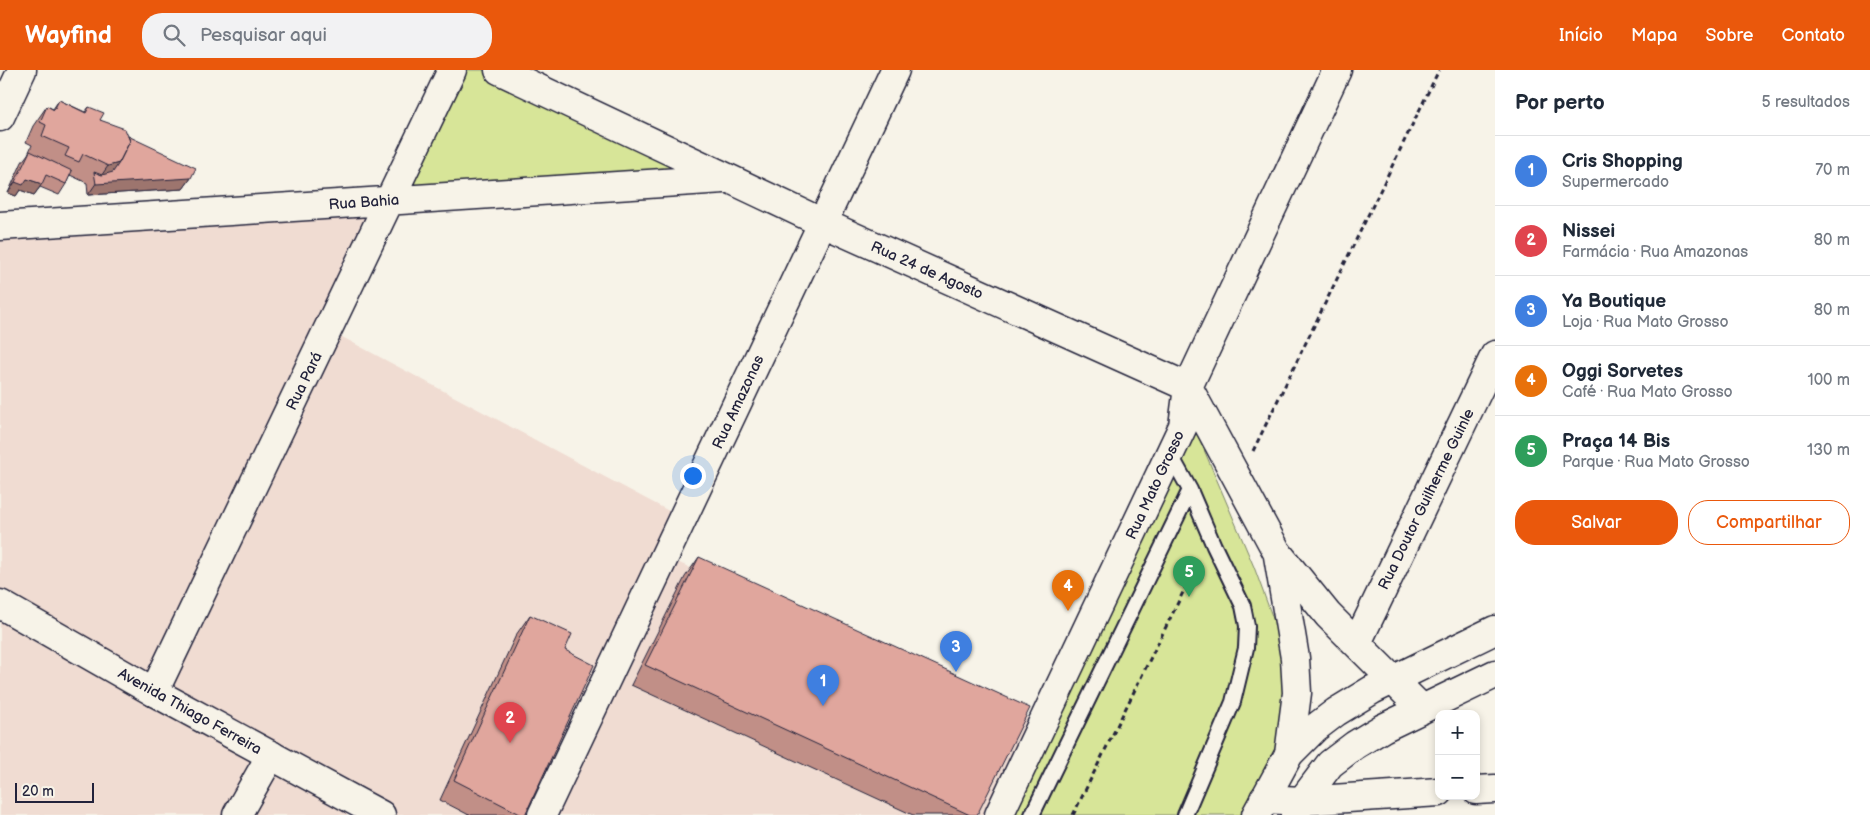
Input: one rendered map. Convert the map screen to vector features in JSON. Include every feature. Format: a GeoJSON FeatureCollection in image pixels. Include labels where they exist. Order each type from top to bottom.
{"type":"FeatureCollection","features":[{"type":"Feature","properties":{"kind":"street"},"geometry":{"type":"LineString","coordinates":[[0,118],[22,70]]}},
{"type":"Feature","properties":{"kind":"street","name":"Rua Pará"},"geometry":{"type":"LineString","coordinates":[[154,692],[452,70]]}},
{"type":"Feature","properties":{"kind":"street","name":"Rua 24 de Agosto"},"geometry":{"type":"LineString","coordinates":[[499,70],[823,223],[1188,387]]}},
{"type":"Feature","properties":{"kind":"street","name":"Rua Amazonas"},"geometry":{"type":"LineString","coordinates":[[542,815],[895,70]]}},
{"type":"Feature","properties":{"kind":"street","name":"Rua Mato Grosso"},"geometry":{"type":"LineString","coordinates":[[999,815],[1170,454],[1182,426],[1188,387],[1337,70]]}},
{"type":"Feature","properties":{"kind":"street","name":"Rua Bahia"},"geometry":{"type":"LineString","coordinates":[[0,226],[728,179]]}},
{"type":"Feature","properties":{"kind":"street","name":"Rua Doutor Guilherme Guinle"},"geometry":{"type":"LineString","coordinates":[[1356,642],[1495,355]]}},
{"type":"Feature","properties":{"kind":"street"},"geometry":{"type":"LineString","coordinates":[[1188,387],[1277,552],[1328,616],[1394,679],[1422,709]]}},
{"type":"Feature","properties":{"kind":"street"},"geometry":{"type":"LineString","coordinates":[[1277,552],[1296,658],[1297,693],[1290,754]]}},
{"type":"Feature","properties":{"kind":"street","name":"Avenida Thiago Ferreira"},"geometry":{"type":"LineString","coordinates":[[0,604],[154,692],[381,815]]}},
{"type":"Feature","properties":{"kind":"street"},"geometry":{"type":"LineString","coordinates":[[1435,792],[1299,808],[1260,807],[1290,754],[1315,728],[1336,712],[1372,690],[1495,630]]}},
{"type":"Feature","properties":{"kind":"street"},"geometry":{"type":"LineString","coordinates":[[1299,808],[1330,764],[1355,745],[1383,728],[1495,674]]}},
{"type":"Feature","properties":{"kind":"street"},"geometry":{"type":"LineString","coordinates":[[238,815],[271,755]]}},
{"type":"Feature","properties":{"kind":"street"},"geometry":{"type":"LineString","coordinates":[[1480,790],[1495,789]]}},
{"type":"Feature","properties":{"kind":"lane"},"geometry":{"type":"LineString","coordinates":[[1170,454],[1190,490],[1243,606],[1247,626],[1246,648],[1233,702],[1185,815]]}},
{"type":"Feature","properties":{"kind":"lane"},"geometry":{"type":"LineString","coordinates":[[1032,815],[1190,490]]}},
{"type":"Feature","properties":{"kind":"path"},"geometry":{"type":"LineString","coordinates":[[1250,458],[1439,70]]}},
{"type":"Feature","properties":{"kind":"path"},"geometry":{"type":"LineString","coordinates":[[1073,815],[1201,556]]}},
{"type":"Feature","properties":{"kind":"shaded area"},"geometry":{"type":"Polygon","coordinates":[[[390,201],[329,330],[682,518],[541,815],[382,815],[0,603],[0,226],[390,201]]]}},
{"type":"Feature","properties":{"kind":"shaded area"},"geometry":{"type":"Polygon","coordinates":[[[666,557],[1042,724],[999,815],[544,815],[666,557]]]}},
{"type":"Feature","properties":{"kind":"shaded area"},"geometry":{"type":"Polygon","coordinates":[[[0,608],[263,761],[233,815],[0,815],[0,608]]]}},
{"type":"Feature","properties":{"kind":"shaded area"},"geometry":{"type":"Polygon","coordinates":[[[272,769],[364,815],[244,815],[272,769]]]}},
{"type":"Feature","properties":{"kind":"green space"},"geometry":{"type":"Polygon","coordinates":[[[452,70],[499,70],[728,179],[390,201],[452,70]]]}},
{"type":"Feature","properties":{"kind":"green space"},"geometry":{"type":"Polygon","coordinates":[[[1193,424],[1254,567],[1276,627],[1285,697],[1281,737],[1244,815],[1011,815],[1193,424]]]}},
{"type":"Feature","properties":{"kind":"building"},"geometry":{"type":"Polygon","coordinates":[[[59,100],[86,113],[89,107],[104,113],[100,120],[125,129],[130,141],[119,163],[108,166],[83,154],[79,162],[65,156],[69,148],[42,136],[46,125],[40,122],[47,106],[54,110],[59,100]]]}},
{"type":"Feature","properties":{"kind":"building"},"geometry":{"type":"Polygon","coordinates":[[[128,136],[196,168],[191,178],[96,184],[94,172],[102,175],[113,172],[130,141],[128,136]]]}},
{"type":"Feature","properties":{"kind":"building"},"geometry":{"type":"Polygon","coordinates":[[[30,151],[72,171],[66,184],[46,175],[42,184],[27,179],[23,185],[15,182],[30,151]]]}},
{"type":"Feature","properties":{"kind":"building"},"geometry":{"type":"Polygon","coordinates":[[[699,557],[1030,708],[977,815],[970,815],[645,665],[699,557]]]}},
{"type":"Feature","properties":{"kind":"building"},"geometry":{"type":"Polygon","coordinates":[[[530,615],[572,634],[565,650],[594,665],[525,815],[522,815],[454,780],[530,615]]]}},
{"type":"Feature","properties":{"kind":"place","name":"Praça 14 Bis"},"geometry":{"type":"Point","coordinates":[1189,597]}},
{"type":"Feature","properties":{"kind":"place","name":"Oggi Sorvetes"},"geometry":{"type":"Point","coordinates":[1068,611]}},
{"type":"Feature","properties":{"kind":"place","name":"Ya Boutique"},"geometry":{"type":"Point","coordinates":[956,672]}},
{"type":"Feature","properties":{"kind":"place","name":"Cris Shopping"},"geometry":{"type":"Point","coordinates":[823,706]}},
{"type":"Feature","properties":{"kind":"place","name":"Nissei"},"geometry":{"type":"Point","coordinates":[510,743]}}]}
